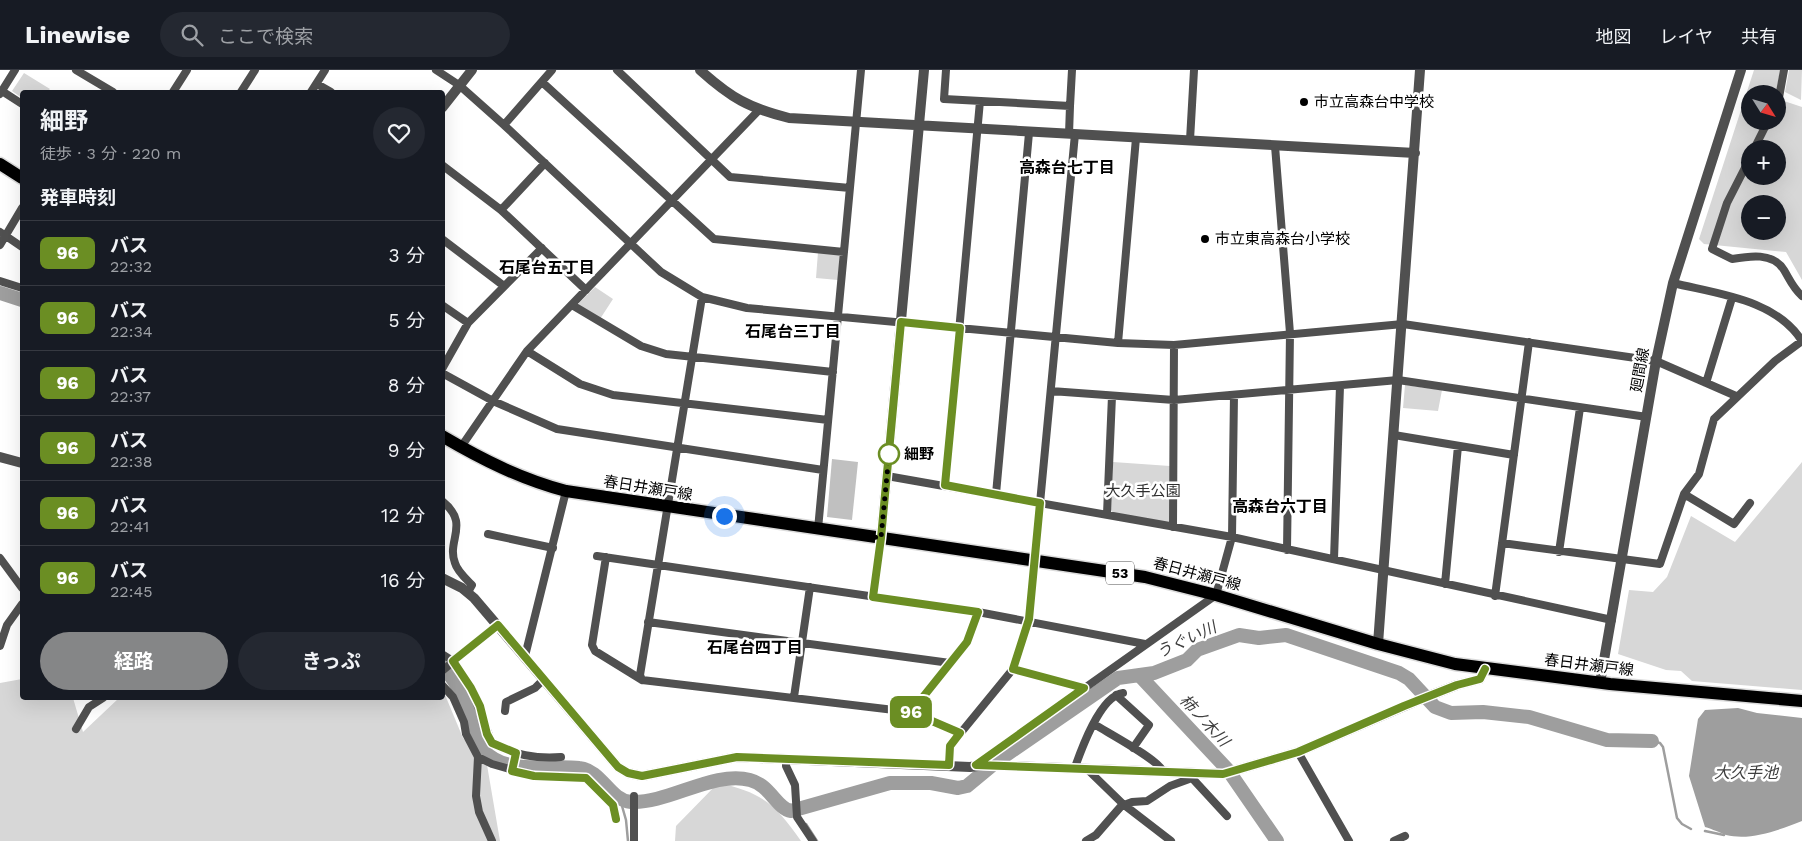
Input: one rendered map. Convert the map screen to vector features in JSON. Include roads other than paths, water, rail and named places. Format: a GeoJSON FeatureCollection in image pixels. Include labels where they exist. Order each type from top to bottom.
{"type":"FeatureCollection","features":[{"type":"Feature","properties":{"kind":"main road"},"geometry":{"type":"LineString","coordinates":[[0,164],[20,177]]}},
{"type":"Feature","properties":{"kind":"main road","name":"春日井瀬戸線"},"geometry":{"type":"LineString","coordinates":[[445,438],[514,475],[566,491],[1145,577],[1216,595],[1431,660],[1485,669],[1600,683],[1802,701]]}},
{"type":"Feature","properties":{"kind":"street"},"geometry":{"type":"LineString","coordinates":[[15,70],[1,92],[20,103]]}},
{"type":"Feature","properties":{"kind":"street"},"geometry":{"type":"LineString","coordinates":[[76,70],[110,90]]}},
{"type":"Feature","properties":{"kind":"street"},"geometry":{"type":"LineString","coordinates":[[174,90],[188,70]]}},
{"type":"Feature","properties":{"kind":"street"},"geometry":{"type":"LineString","coordinates":[[241,90],[255,70]]}},
{"type":"Feature","properties":{"kind":"street"},"geometry":{"type":"LineString","coordinates":[[312,90],[325,70]]}},
{"type":"Feature","properties":{"kind":"street"},"geometry":{"type":"LineString","coordinates":[[436,70],[460,85],[661,272],[702,297],[747,308],[1056,337],[1174,345],[1403,324],[1656,361],[1736,396]]}},
{"type":"Feature","properties":{"kind":"street"},"geometry":{"type":"LineString","coordinates":[[445,104],[472,70]]}},
{"type":"Feature","properties":{"kind":"street"},"geometry":{"type":"LineString","coordinates":[[504,125],[552,70]]}},
{"type":"Feature","properties":{"kind":"street"},"geometry":{"type":"LineString","coordinates":[[700,70],[720,88],[759,110],[790,118],[1414,154]]}},
{"type":"Feature","properties":{"kind":"street"},"geometry":{"type":"LineString","coordinates":[[818,529],[860,70]]}},
{"type":"Feature","properties":{"kind":"street"},"geometry":{"type":"LineString","coordinates":[[873,597],[887,476],[924,70]]}},
{"type":"Feature","properties":{"kind":"street"},"geometry":{"type":"LineString","coordinates":[[946,70],[944,99],[1070,106]]}},
{"type":"Feature","properties":{"kind":"street"},"geometry":{"type":"LineString","coordinates":[[949,765],[950,746],[1013,669],[1028,622],[1056,337],[1072,134],[1070,106],[1072,70]]}},
{"type":"Feature","properties":{"kind":"street"},"geometry":{"type":"LineString","coordinates":[[1190,140],[1194,70]]}},
{"type":"Feature","properties":{"kind":"street"},"geometry":{"type":"LineString","coordinates":[[1378,644],[1403,324],[1420,70]]}},
{"type":"Feature","properties":{"kind":"street","name":"廻間線"},"geometry":{"type":"LineString","coordinates":[[1600,683],[1656,361],[1673,283],[1741,70]]}},
{"type":"Feature","properties":{"kind":"street"},"geometry":{"type":"LineString","coordinates":[[1781,85],[1784,70]]}},
{"type":"Feature","properties":{"kind":"street"},"geometry":{"type":"LineString","coordinates":[[621,72],[730,176],[850,188]]}},
{"type":"Feature","properties":{"kind":"street"},"geometry":{"type":"LineString","coordinates":[[542,82],[714,239],[844,252]]}},
{"type":"Feature","properties":{"kind":"street"},"geometry":{"type":"LineString","coordinates":[[317,84],[328,90]]}},
{"type":"Feature","properties":{"kind":"street"},"geometry":{"type":"LineString","coordinates":[[945,485],[980,101]]}},
{"type":"Feature","properties":{"kind":"street"},"geometry":{"type":"LineString","coordinates":[[461,447],[527,351],[759,110]]}},
{"type":"Feature","properties":{"kind":"street"},"geometry":{"type":"LineString","coordinates":[[996,494],[1029,133]]}},
{"type":"Feature","properties":{"kind":"street"},"geometry":{"type":"LineString","coordinates":[[1118,342],[1136,138]]}},
{"type":"Feature","properties":{"kind":"street"},"geometry":{"type":"LineString","coordinates":[[1275,146],[1290,333],[1287,550]]}},
{"type":"Feature","properties":{"kind":"street"},"geometry":{"type":"LineString","coordinates":[[501,210],[544,163]]}},
{"type":"Feature","properties":{"kind":"street"},"geometry":{"type":"LineString","coordinates":[[445,167],[501,210],[586,290]]}},
{"type":"Feature","properties":{"kind":"street"},"geometry":{"type":"LineString","coordinates":[[1741,176],[1727,203],[1712,249],[1732,259],[1754,255],[1771,260],[1783,268],[1792,287],[1802,296]]}},
{"type":"Feature","properties":{"kind":"street"},"geometry":{"type":"LineString","coordinates":[[0,245],[3,234],[20,211]]}},
{"type":"Feature","properties":{"kind":"street"},"geometry":{"type":"LineString","coordinates":[[3,234],[20,246]]}},
{"type":"Feature","properties":{"kind":"street"},"geometry":{"type":"LineString","coordinates":[[445,241],[504,286]]}},
{"type":"Feature","properties":{"kind":"street"},"geometry":{"type":"LineString","coordinates":[[445,364],[468,323],[542,248]]}},
{"type":"Feature","properties":{"kind":"street"},"geometry":{"type":"LineString","coordinates":[[0,281],[20,287]]}},
{"type":"Feature","properties":{"kind":"street"},"geometry":{"type":"LineString","coordinates":[[1502,543],[1660,564],[1684,494],[1699,474],[1714,419],[1736,396],[1775,361],[1802,341],[1793,327],[1780,316],[1759,305],[1673,283]]}},
{"type":"Feature","properties":{"kind":"street"},"geometry":{"type":"LineString","coordinates":[[642,680],[640,675],[648,622],[702,297]]}},
{"type":"Feature","properties":{"kind":"street"},"geometry":{"type":"LineString","coordinates":[[1706,382],[1732,298]]}},
{"type":"Feature","properties":{"kind":"street"},"geometry":{"type":"LineString","coordinates":[[572,305],[641,346],[666,354],[692,359],[833,372]]}},
{"type":"Feature","properties":{"kind":"street"},"geometry":{"type":"LineString","coordinates":[[445,307],[468,323]]}},
{"type":"Feature","properties":{"kind":"street"},"geometry":{"type":"LineString","coordinates":[[1495,596],[1530,342]]}},
{"type":"Feature","properties":{"kind":"street"},"geometry":{"type":"LineString","coordinates":[[1173,527],[1174,345]]}},
{"type":"Feature","properties":{"kind":"street"},"geometry":{"type":"LineString","coordinates":[[527,351],[559,373],[597,391],[614,395],[828,420]]}},
{"type":"Feature","properties":{"kind":"street"},"geometry":{"type":"LineString","coordinates":[[445,375],[493,401],[557,429],[823,470]]}},
{"type":"Feature","properties":{"kind":"street"},"geometry":{"type":"LineString","coordinates":[[1051,392],[1174,400],[1398,380],[1647,417]]}},
{"type":"Feature","properties":{"kind":"street"},"geometry":{"type":"LineString","coordinates":[[1334,559],[1340,386]]}},
{"type":"Feature","properties":{"kind":"street"},"geometry":{"type":"LineString","coordinates":[[1107,514],[1112,396]]}},
{"type":"Feature","properties":{"kind":"street"},"geometry":{"type":"LineString","coordinates":[[984,765],[1084,688],[1216,595],[1232,537],[1234,396]]}},
{"type":"Feature","properties":{"kind":"street"},"geometry":{"type":"LineString","coordinates":[[1559,552],[1580,408]]}},
{"type":"Feature","properties":{"kind":"street"},"geometry":{"type":"LineString","coordinates":[[1394,435],[1514,456]]}},
{"type":"Feature","properties":{"kind":"street"},"geometry":{"type":"LineString","coordinates":[[1445,584],[1458,446]]}},
{"type":"Feature","properties":{"kind":"street"},"geometry":{"type":"LineString","coordinates":[[0,456],[20,462]]}},
{"type":"Feature","properties":{"kind":"street"},"geometry":{"type":"LineString","coordinates":[[887,476],[1232,537],[1495,596],[1612,620]]}},
{"type":"Feature","properties":{"kind":"street"},"geometry":{"type":"LineString","coordinates":[[525,656],[566,491]]}},
{"type":"Feature","properties":{"kind":"street"},"geometry":{"type":"LineString","coordinates":[[1684,494],[1734,524],[1750,503]]}},
{"type":"Feature","properties":{"kind":"street"},"geometry":{"type":"LineString","coordinates":[[445,506],[455,518],[458,527],[452,552],[455,565],[472,585],[468,592]]}},
{"type":"Feature","properties":{"kind":"street"},"geometry":{"type":"LineString","coordinates":[[488,534],[553,548]]}},
{"type":"Feature","properties":{"kind":"street"},"geometry":{"type":"LineString","coordinates":[[597,556],[978,612],[1145,644]]}},
{"type":"Feature","properties":{"kind":"street"},"geometry":{"type":"LineString","coordinates":[[606,557],[592,645],[595,651],[642,680],[911,712],[960,733]]}},
{"type":"Feature","properties":{"kind":"street"},"geometry":{"type":"LineString","coordinates":[[0,558],[20,585]]}},
{"type":"Feature","properties":{"kind":"street"},"geometry":{"type":"LineString","coordinates":[[445,580],[468,592],[525,656],[618,767],[628,773],[650,776],[737,757],[970,767],[984,765],[1164,773],[1192,776],[1223,774],[1240,771],[1298,752],[1430,695],[1480,679],[1485,669]]}},
{"type":"Feature","properties":{"kind":"street"},"geometry":{"type":"LineString","coordinates":[[794,697],[810,588]]}},
{"type":"Feature","properties":{"kind":"street"},"geometry":{"type":"LineString","coordinates":[[0,646],[7,625],[20,607]]}},
{"type":"Feature","properties":{"kind":"street"},"geometry":{"type":"LineString","coordinates":[[911,712],[967,642],[978,612]]}},
{"type":"Feature","properties":{"kind":"street"},"geometry":{"type":"LineString","coordinates":[[648,622],[950,663]]}},
{"type":"Feature","properties":{"kind":"street"},"geometry":{"type":"LineString","coordinates":[[445,669],[498,625]]}},
{"type":"Feature","properties":{"kind":"street"},"geometry":{"type":"LineString","coordinates":[[445,656],[452,662],[471,688],[480,706],[487,734],[492,743],[516,753],[547,758],[561,758]]}},
{"type":"Feature","properties":{"kind":"street"},"geometry":{"type":"LineString","coordinates":[[1013,669],[1084,688]]}},
{"type":"Feature","properties":{"kind":"street"},"geometry":{"type":"LineString","coordinates":[[505,711],[506,702],[535,688],[544,679]]}},
{"type":"Feature","properties":{"kind":"street"},"geometry":{"type":"LineString","coordinates":[[445,688],[453,696],[464,722],[466,734],[478,757],[476,796],[479,812],[492,841]]}},
{"type":"Feature","properties":{"kind":"street"},"geometry":{"type":"LineString","coordinates":[[1074,770],[1102,710],[1120,694],[1149,725],[1133,748]]}},
{"type":"Feature","properties":{"kind":"street"},"geometry":{"type":"LineString","coordinates":[[76,729],[89,707],[100,700]]}},
{"type":"Feature","properties":{"kind":"street"},"geometry":{"type":"LineString","coordinates":[[1094,724],[1158,765],[1164,773]]}},
{"type":"Feature","properties":{"kind":"street"},"geometry":{"type":"LineString","coordinates":[[1298,752],[1349,841]]}},
{"type":"Feature","properties":{"kind":"street"},"geometry":{"type":"LineString","coordinates":[[512,771],[516,753]]}},
{"type":"Feature","properties":{"kind":"street"},"geometry":{"type":"LineString","coordinates":[[478,757],[512,771],[534,776],[586,778],[613,805],[616,819]]}},
{"type":"Feature","properties":{"kind":"street"},"geometry":{"type":"LineString","coordinates":[[786,759],[786,766],[795,785],[797,817],[813,841]]}},
{"type":"Feature","properties":{"kind":"street"},"geometry":{"type":"LineString","coordinates":[[1089,771],[1124,804],[1171,841]]}},
{"type":"Feature","properties":{"kind":"street"},"geometry":{"type":"LineString","coordinates":[[1086,841],[1096,835],[1124,804],[1147,801],[1170,786],[1192,776]]}},
{"type":"Feature","properties":{"kind":"street"},"geometry":{"type":"LineString","coordinates":[[1192,776],[1227,816]]}},
{"type":"Feature","properties":{"kind":"street"},"geometry":{"type":"LineString","coordinates":[[634,796],[634,841]]}},
{"type":"Feature","properties":{"kind":"street"},"geometry":{"type":"LineString","coordinates":[[1394,841],[1405,836]]}},
{"type":"Feature","properties":{"kind":"water","name":"大久手池"},"geometry":{"type":"Polygon","coordinates":[[[1738,708],[1757,713],[1802,718],[1802,821],[1774,831],[1745,837],[1726,835],[1705,827],[1689,776],[1698,719],[1705,710],[1738,708]]]}},
{"type":"Feature","properties":{"kind":"waterway","name":"うぐい川"},"geometry":{"type":"LineString","coordinates":[[0,293],[20,299]]}},
{"type":"Feature","properties":{"kind":"waterway","name":"うぐい川"},"geometry":{"type":"LineString","coordinates":[[445,670],[462,696],[479,743],[484,751],[494,759],[505,764],[517,766],[567,767],[587,770],[600,779],[617,796],[631,802],[660,798],[706,783],[736,778],[757,783],[768,791],[782,806],[791,811],[890,783],[931,783],[958,788],[967,786],[996,762],[1118,678],[1154,673],[1187,660],[1197,650],[1239,635],[1259,638],[1286,635],[1399,673],[1409,679],[1435,707],[1451,713],[1483,712],[1529,717],[1607,740],[1652,741]]}},
{"type":"Feature","properties":{"kind":"waterway","name":"柿ノ木川"},"geometry":{"type":"LineString","coordinates":[[1139,675],[1228,770],[1277,841]]}},
{"type":"Feature","properties":{"kind":"waterway"},"geometry":{"type":"LineString","coordinates":[[1652,741],[1660,743],[1663,747],[1677,818],[1682,824],[1691,829]]}},
{"type":"Feature","properties":{"kind":"waterway"},"geometry":{"type":"LineString","coordinates":[[620,799],[626,820],[628,841]]}},
{"type":"Feature","properties":{"kind":"waterway"},"geometry":{"type":"LineString","coordinates":[[806,824],[817,841]]}},
{"type":"Feature","properties":{"kind":"waterway"},"geometry":{"type":"LineString","coordinates":[[1705,831],[1724,835]]}},
{"type":"Feature","properties":{"kind":"place","name":"市立高森台中学校"},"geometry":{"type":"Point","coordinates":[1304,102]}},
{"type":"Feature","properties":{"kind":"place","name":"市立東高森台小学校"},"geometry":{"type":"Point","coordinates":[1205,239]}},
{"type":"Feature","properties":{"kind":"place","name":"細野"},"geometry":{"type":"Point","coordinates":[889,454]}},
{"type":"Feature","properties":{"kind":"district","name":"高森台七丁目"},"geometry":{"type":"Point","coordinates":[1067,167]}},
{"type":"Feature","properties":{"kind":"district","name":"石尾台五丁目"},"geometry":{"type":"Point","coordinates":[547,267]}},
{"type":"Feature","properties":{"kind":"district","name":"石尾台三丁目"},"geometry":{"type":"Point","coordinates":[793,331]}},
{"type":"Feature","properties":{"kind":"district","name":"高森台六丁目"},"geometry":{"type":"Point","coordinates":[1280,506]}},
{"type":"Feature","properties":{"kind":"district","name":"石尾台四丁目"},"geometry":{"type":"Point","coordinates":[755,647]}},
{"type":"Feature","properties":{"kind":"park label","name":"大久手公園"},"geometry":{"type":"Point","coordinates":[1143,491]}}]}
